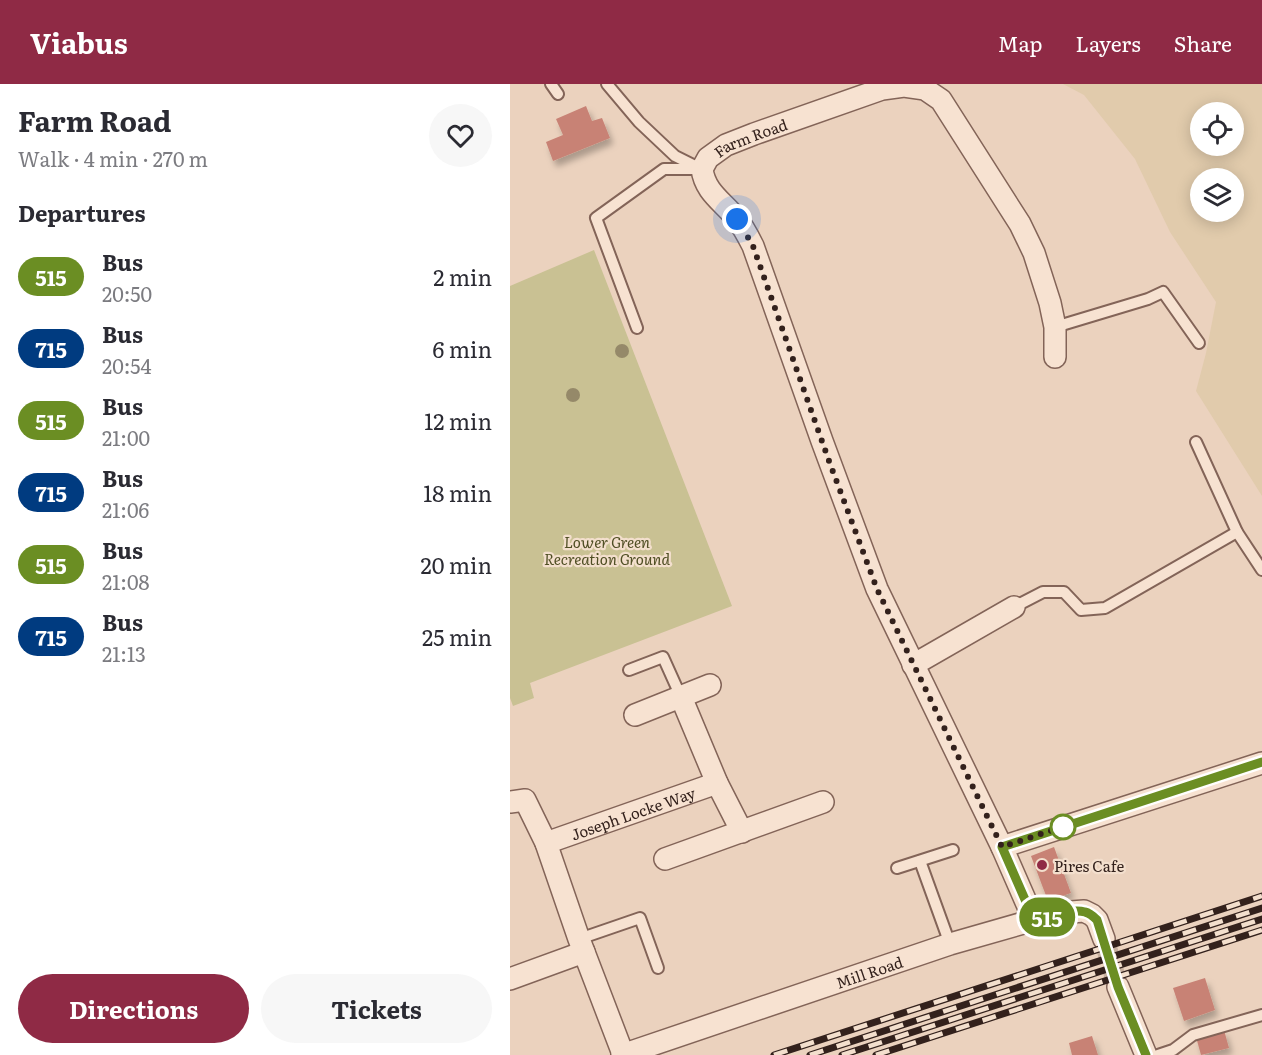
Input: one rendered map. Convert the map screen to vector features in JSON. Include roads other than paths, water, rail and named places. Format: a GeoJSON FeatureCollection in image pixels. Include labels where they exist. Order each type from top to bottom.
{"type":"FeatureCollection","features":[{"type":"Feature","properties":{"kind":"street","name":"Farm Road"},"geometry":{"type":"LineString","coordinates":[[1034,920],[1002,847],[877,589],[753,246],[737,219],[709,190],[703,180],[702,169],[708,158],[726,145],[882,89],[904,86],[925,89],[940,100],[1020,224],[1034,253],[1050,303],[1055,327],[1055,357]]}},
{"type":"Feature","properties":{"kind":"street"},"geometry":{"type":"LineString","coordinates":[[913,665],[1014,607]]}},
{"type":"Feature","properties":{"kind":"street"},"geometry":{"type":"LineString","coordinates":[[635,715],[710,685]]}},
{"type":"Feature","properties":{"kind":"street"},"geometry":{"type":"LineString","coordinates":[[681,697],[717,783],[742,832]]}},
{"type":"Feature","properties":{"kind":"street"},"geometry":{"type":"LineString","coordinates":[[1002,847],[1262,762]]}},
{"type":"Feature","properties":{"kind":"street","name":"Joseph Locke Way"},"geometry":{"type":"LineString","coordinates":[[546,843],[717,783]]}},
{"type":"Feature","properties":{"kind":"street"},"geometry":{"type":"LineString","coordinates":[[510,802],[525,800],[546,843],[623,1055]]}},
{"type":"Feature","properties":{"kind":"street"},"geometry":{"type":"LineString","coordinates":[[665,859],[823,802]]}},
{"type":"Feature","properties":{"kind":"street","name":"Mill Road"},"geometry":{"type":"LineString","coordinates":[[623,1055],[950,944],[1034,920],[1084,911],[1097,920],[1104,939]]}},
{"type":"Feature","properties":{"kind":"street"},"geometry":{"type":"LineString","coordinates":[[510,977],[582,945]]}},
{"type":"Feature","properties":{"kind":"street"},"geometry":{"type":"LineString","coordinates":[[1118,987],[1146,1055]]}},
{"type":"Feature","properties":{"kind":"lane"},"geometry":{"type":"LineString","coordinates":[[551,84],[558,94]]}},
{"type":"Feature","properties":{"kind":"lane"},"geometry":{"type":"LineString","coordinates":[[607,84],[639,122],[675,156],[702,169]]}},
{"type":"Feature","properties":{"kind":"lane"},"geometry":{"type":"LineString","coordinates":[[637,328],[596,218],[664,169],[702,169]]}},
{"type":"Feature","properties":{"kind":"lane"},"geometry":{"type":"LineString","coordinates":[[1055,327],[1148,299],[1163,292],[1199,343]]}},
{"type":"Feature","properties":{"kind":"lane"},"geometry":{"type":"LineString","coordinates":[[1196,442],[1237,532],[1262,570]]}},
{"type":"Feature","properties":{"kind":"lane"},"geometry":{"type":"LineString","coordinates":[[1014,607],[1043,592],[1064,592],[1082,610],[1105,608],[1237,532]]}},
{"type":"Feature","properties":{"kind":"lane"},"geometry":{"type":"LineString","coordinates":[[629,670],[663,657],[681,697]]}},
{"type":"Feature","properties":{"kind":"lane"},"geometry":{"type":"LineString","coordinates":[[897,868],[953,850]]}},
{"type":"Feature","properties":{"kind":"lane"},"geometry":{"type":"LineString","coordinates":[[920,861],[950,944]]}},
{"type":"Feature","properties":{"kind":"lane"},"geometry":{"type":"LineString","coordinates":[[582,945],[640,918],[658,968]]}},
{"type":"Feature","properties":{"kind":"lane"},"geometry":{"type":"LineString","coordinates":[[1158,1055],[1173,1050],[1193,1035],[1262,1015]]}},
{"type":"Feature","properties":{"kind":"tunnel"},"geometry":{"type":"LineString","coordinates":[[1104,939],[1118,987]]}},
{"type":"Feature","properties":{"kind":"railway"},"geometry":{"type":"LineString","coordinates":[[774,1055],[1262,896]]}},
{"type":"Feature","properties":{"kind":"railway"},"geometry":{"type":"LineString","coordinates":[[810,1055],[1262,908]]}},
{"type":"Feature","properties":{"kind":"railway"},"geometry":{"type":"LineString","coordinates":[[842,1055],[1262,919]]}},
{"type":"Feature","properties":{"kind":"railway"},"geometry":{"type":"LineString","coordinates":[[876,1055],[1262,930]]}},
{"type":"Feature","properties":{"kind":"place","name":"Pires Cafe"},"geometry":{"type":"Point","coordinates":[1042,865]}},
{"type":"Feature","properties":{"kind":"park label","name":"Lower Green Recreation Ground"},"geometry":{"type":"Point","coordinates":[607,550]}}]}
